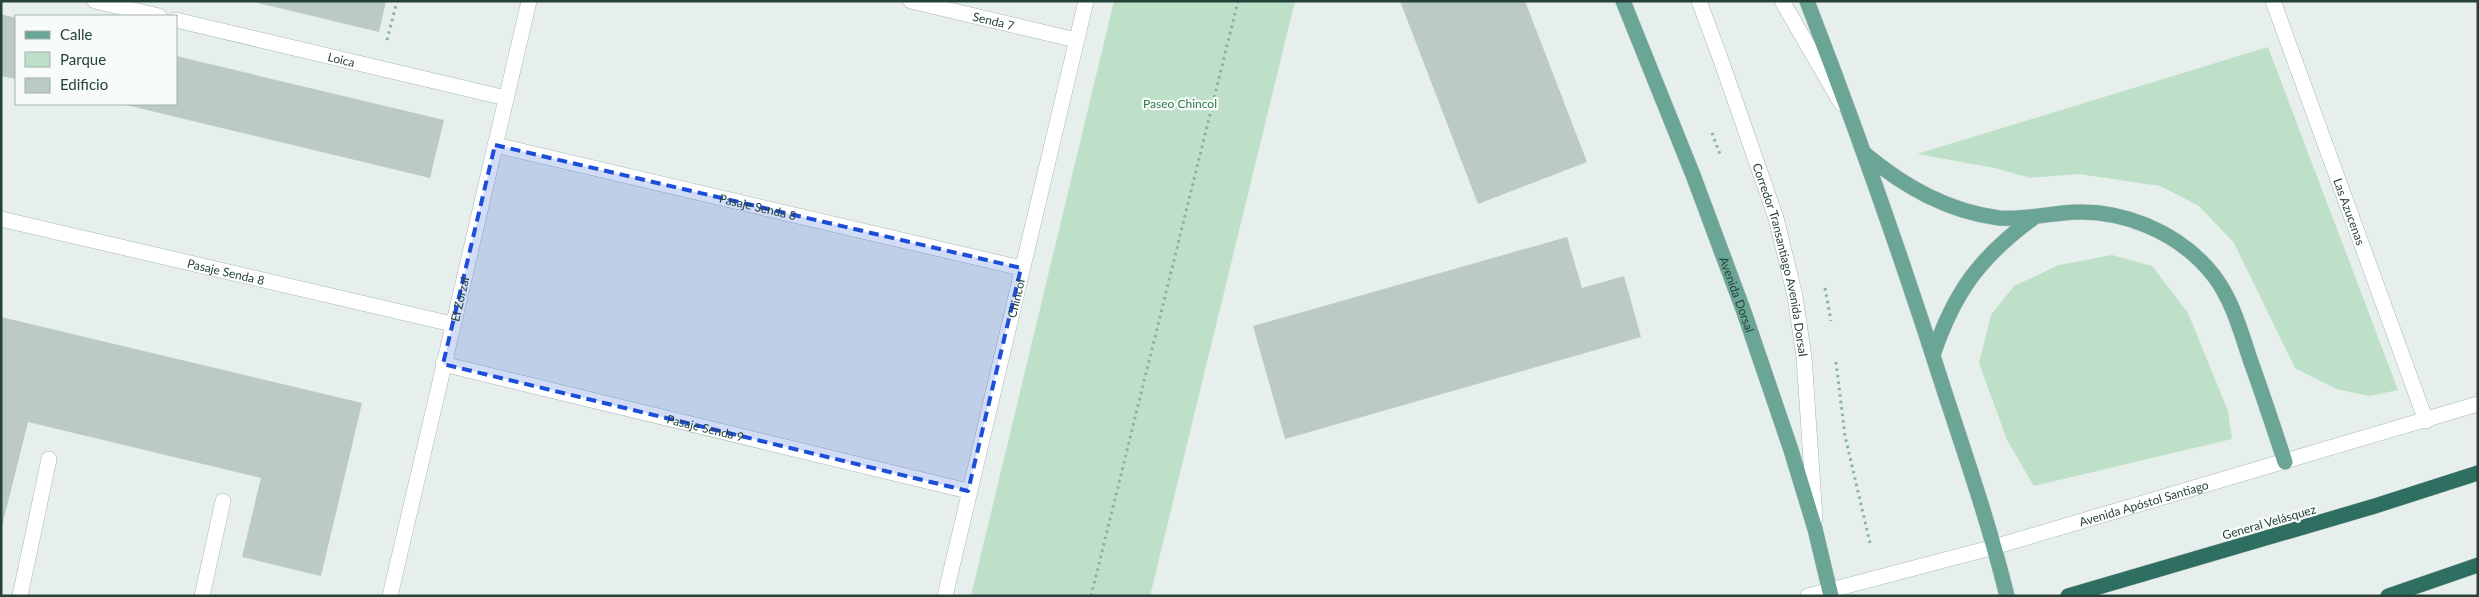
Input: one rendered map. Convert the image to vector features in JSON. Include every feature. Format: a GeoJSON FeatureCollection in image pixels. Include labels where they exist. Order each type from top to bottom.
{"type":"FeatureCollection","features":[{"type":"Feature","properties":{"kind":"highway","name":"General Velásquez"},"geometry":{"type":"LineString","coordinates":[[2068,596],[2375,506],[2478,472]]}},
{"type":"Feature","properties":{"kind":"highway"},"geometry":{"type":"LineString","coordinates":[[2388,596],[2478,565]]}},
{"type":"Feature","properties":{"kind":"main road","name":"Avenida Dorsal"},"geometry":{"type":"LineString","coordinates":[[1623,1],[1693,175],[1744,312],[1815,529],[1830,593]]}},
{"type":"Feature","properties":{"kind":"main road"},"geometry":{"type":"LineString","coordinates":[[1807,1],[1865,154],[1933,355],[1994,547],[2006,596]]}},
{"type":"Feature","properties":{"kind":"main road"},"geometry":{"type":"LineString","coordinates":[[1865,154],[1912,189],[1938,202],[1976,214],[2000,218],[2032,219],[2063,213],[2095,212],[2126,218],[2153,228],[2177,242],[2197,257],[2218,283],[2238,321],[2285,462]]}},
{"type":"Feature","properties":{"kind":"main road"},"geometry":{"type":"LineString","coordinates":[[1933,355],[1955,300],[1972,275],[1990,254],[2032,219]]}},
{"type":"Feature","properties":{"kind":"street"},"geometry":{"type":"LineString","coordinates":[[95,1],[155,15]]}},
{"type":"Feature","properties":{"kind":"street","name":"El Zorzal"},"geometry":{"type":"LineString","coordinates":[[390,596],[452,324],[529,1]]}},
{"type":"Feature","properties":{"kind":"street","name":"Senda 7"},"geometry":{"type":"LineString","coordinates":[[912,1],[1076,40]]}},
{"type":"Feature","properties":{"kind":"street","name":"Chincol"},"geometry":{"type":"LineString","coordinates":[[944,596],[1086,1]]}},
{"type":"Feature","properties":{"kind":"street","name":"Corredor Transantiago Avenida Dorsal"},"geometry":{"type":"LineString","coordinates":[[1699,1],[1776,218],[1795,296],[1804,356],[1815,529]]}},
{"type":"Feature","properties":{"kind":"street"},"geometry":{"type":"LineString","coordinates":[[1782,1],[1851,121]]}},
{"type":"Feature","properties":{"kind":"street","name":"Las Azucenas"},"geometry":{"type":"LineString","coordinates":[[2273,1],[2426,421]]}},
{"type":"Feature","properties":{"kind":"street","name":"Loica"},"geometry":{"type":"LineString","coordinates":[[178,20],[506,98]]}},
{"type":"Feature","properties":{"kind":"street","name":"Pasaje Senda 8"},"geometry":{"type":"LineString","coordinates":[[495,145],[1021,268]]}},
{"type":"Feature","properties":{"kind":"street","name":"Pasaje Senda 8"},"geometry":{"type":"LineString","coordinates":[[1,219],[452,324]]}},
{"type":"Feature","properties":{"kind":"street","name":"Pasaje Senda 9"},"geometry":{"type":"LineString","coordinates":[[444,364],[968,491]]}},
{"type":"Feature","properties":{"kind":"street","name":"Avenida Apóstol Santiago"},"geometry":{"type":"LineString","coordinates":[[1808,596],[1830,593],[1994,547],[2426,421],[2478,404]]}},
{"type":"Feature","properties":{"kind":"street"},"geometry":{"type":"LineString","coordinates":[[20,596],[49,459]]}},
{"type":"Feature","properties":{"kind":"street"},"geometry":{"type":"LineString","coordinates":[[202,596],[223,501]]}},
{"type":"Feature","properties":{"kind":"path"},"geometry":{"type":"LineString","coordinates":[[380,68],[397,1]]}},
{"type":"Feature","properties":{"kind":"path"},"geometry":{"type":"LineString","coordinates":[[1091,596],[1238,1]]}},
{"type":"Feature","properties":{"kind":"path"},"geometry":{"type":"LineString","coordinates":[[1712,133],[1724,165]]}},
{"type":"Feature","properties":{"kind":"highlighted area"},"geometry":{"type":"Polygon","coordinates":[[[495,145],[1021,268],[968,491],[443,364],[495,145]]]}},
{"type":"Feature","properties":{"kind":"green space","name":"Paseo Chincol"},"geometry":{"type":"Polygon","coordinates":[[[1114,1],[1295,1],[1150,596],[971,596],[1114,1]]]}},
{"type":"Feature","properties":{"kind":"green space"},"geometry":{"type":"Polygon","coordinates":[[[2268,47],[2398,390],[2369,396],[2336,389],[2295,368],[2234,243],[2199,206],[2160,186],[2079,174],[2030,178],[1995,168],[1917,154],[2268,47]]]}},
{"type":"Feature","properties":{"kind":"green space"},"geometry":{"type":"Polygon","coordinates":[[[2112,255],[2152,266],[2188,313],[2228,411],[2232,439],[2034,486],[2007,440],[1979,363],[1991,315],[2014,286],[2059,265],[2112,255]]]}},
{"type":"Feature","properties":{"kind":"building"},"geometry":{"type":"Polygon","coordinates":[[[250,1],[386,1],[379,32],[250,1]]]}},
{"type":"Feature","properties":{"kind":"building"},"geometry":{"type":"Polygon","coordinates":[[[1400,1],[1525,1],[1587,162],[1478,204],[1400,1]]]}},
{"type":"Feature","properties":{"kind":"building"},"geometry":{"type":"Polygon","coordinates":[[[1,14],[15,18],[15,79],[1,76],[1,14]]]}},
{"type":"Feature","properties":{"kind":"building"},"geometry":{"type":"Polygon","coordinates":[[[178,56],[444,120],[430,178],[126,105],[178,105],[178,56]]]}},
{"type":"Feature","properties":{"kind":"building"},"geometry":{"type":"Polygon","coordinates":[[[1567,237],[1582,288],[1624,276],[1641,337],[1285,439],[1253,326],[1567,237]]]}},
{"type":"Feature","properties":{"kind":"building"},"geometry":{"type":"Polygon","coordinates":[[[1,317],[362,403],[321,576],[242,557],[261,478],[28,422],[1,530],[1,317]]]}}]}
